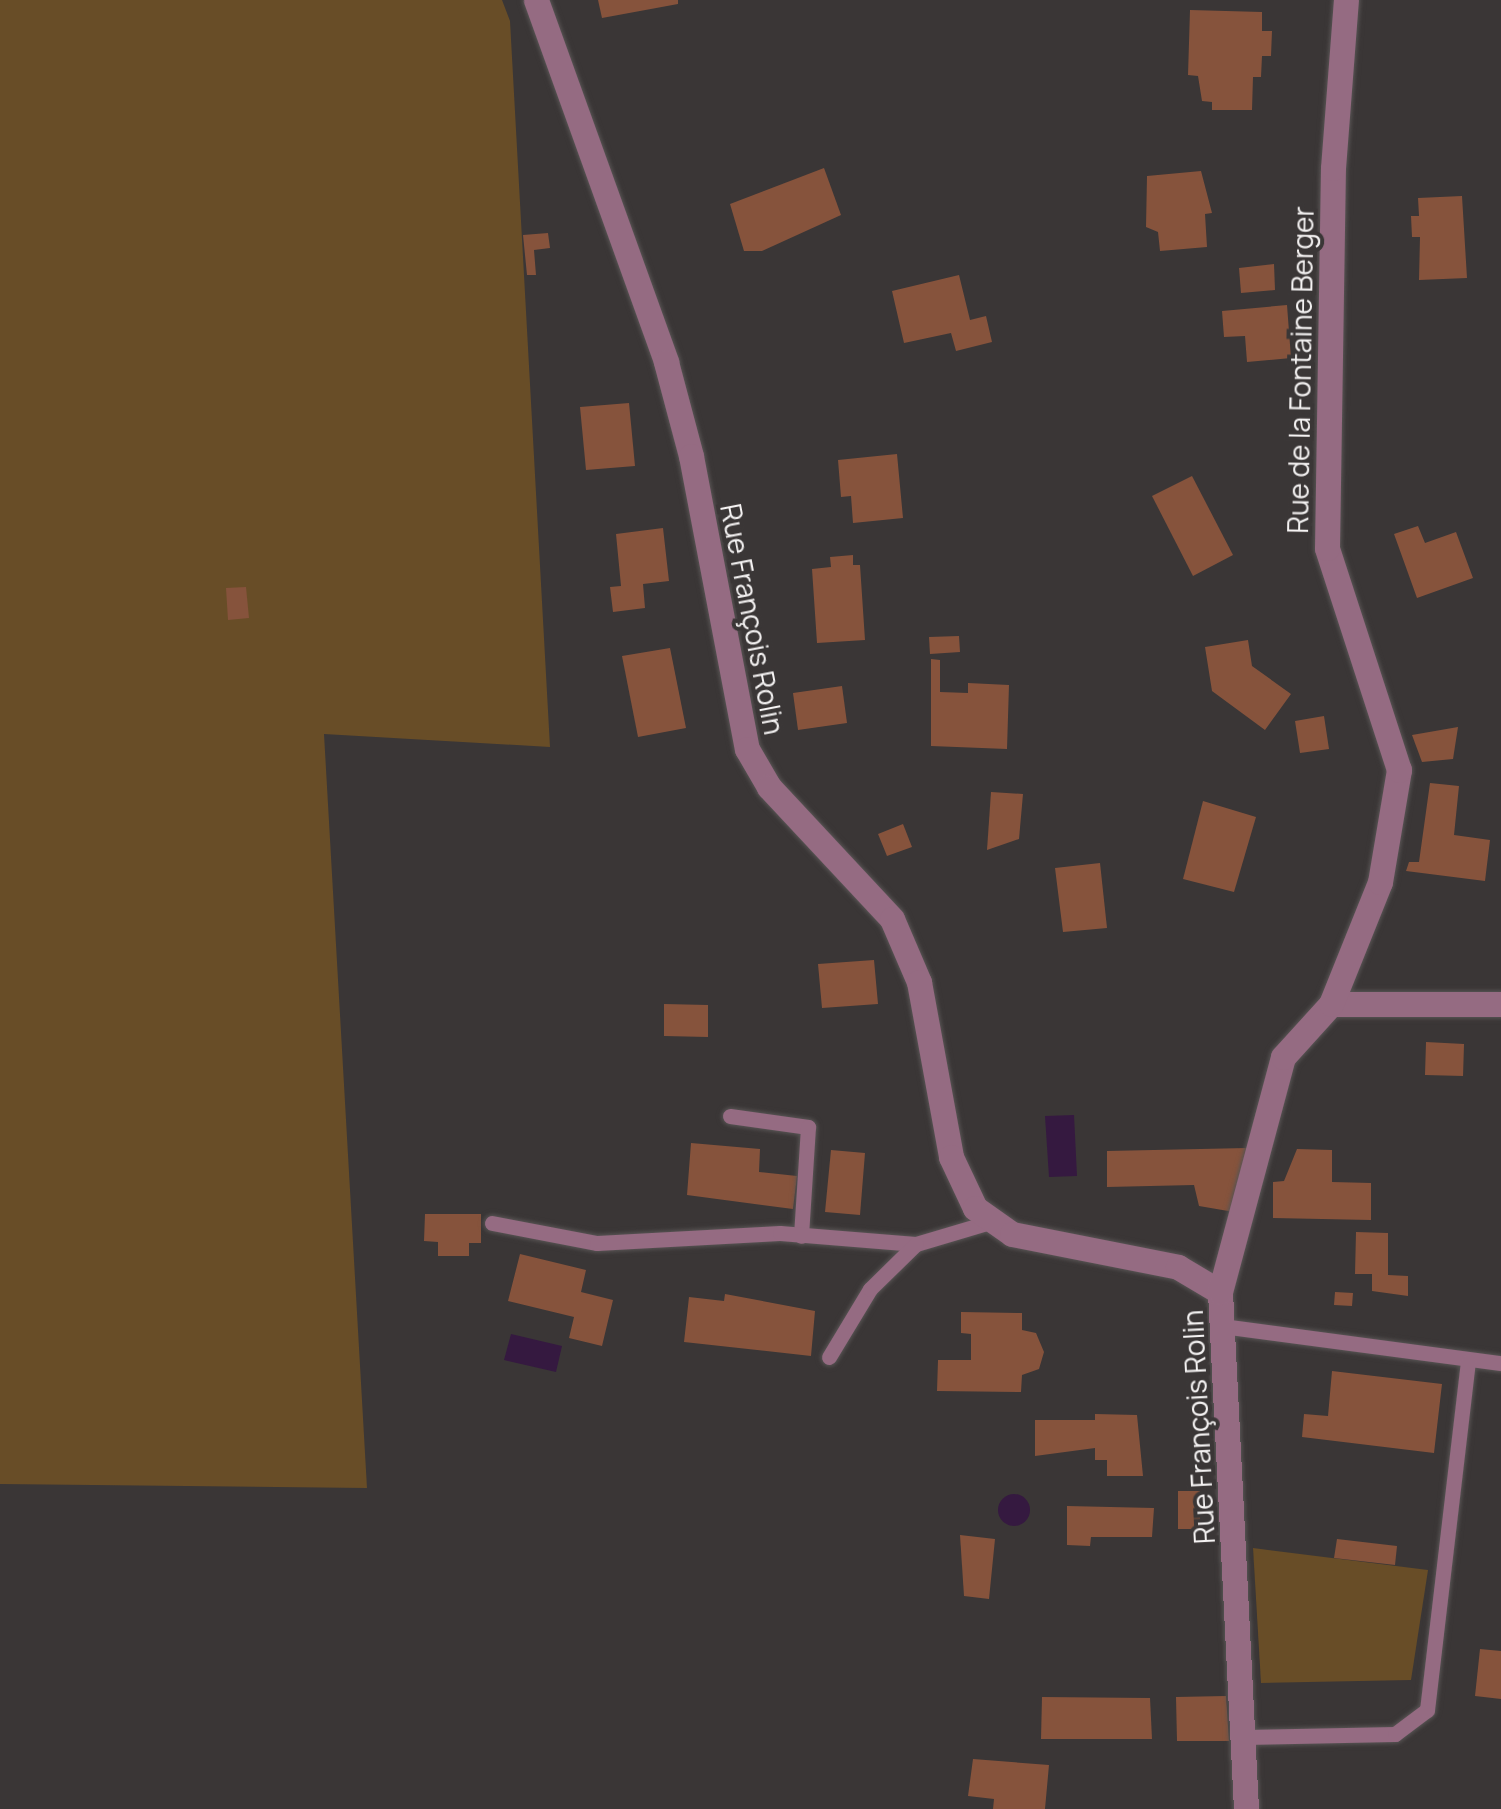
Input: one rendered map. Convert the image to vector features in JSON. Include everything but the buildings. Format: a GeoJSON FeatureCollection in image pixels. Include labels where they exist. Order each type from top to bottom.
{"type":"FeatureCollection","features":[{"type":"Feature","properties":{"kind":"street","name":"Rue François Rolin"},"geometry":{"type":"LineString","coordinates":[[536,0],[666,362],[691,456],[746,749],[769,787],[892,919],[919,982],[952,1156],[975,1208],[1012,1234],[1178,1267],[1220,1292],[1246,1737],[1246,1809]]}},
{"type":"Feature","properties":{"kind":"street","name":"Rue de la Fontaine Berger"},"geometry":{"type":"LineString","coordinates":[[1220,1292],[1283,1057],[1331,1004],[1380,882],[1399,770],[1384,708],[1326,548],[1334,168],[1346,0]]}},
{"type":"Feature","properties":{"kind":"street"},"geometry":{"type":"LineString","coordinates":[[1331,1004],[1501,1004]]}},
{"type":"Feature","properties":{"kind":"lane"},"geometry":{"type":"LineString","coordinates":[[730,1116],[808,1127],[801,1236]]}},
{"type":"Feature","properties":{"kind":"lane"},"geometry":{"type":"LineString","coordinates":[[492,1224],[597,1243],[724,1234],[916,1244],[993,1221]]}},
{"type":"Feature","properties":{"kind":"lane"},"geometry":{"type":"LineString","coordinates":[[829,1356],[870,1290],[916,1244]]}},
{"type":"Feature","properties":{"kind":"lane"},"geometry":{"type":"LineString","coordinates":[[1222,1326],[1501,1363]]}},
{"type":"Feature","properties":{"kind":"lane"},"geometry":{"type":"LineString","coordinates":[[1246,1737],[1395,1734],[1426,1710],[1468,1361]]}},
{"type":"Feature","properties":{"kind":"shaded area"},"geometry":{"type":"Polygon","coordinates":[[[0,0],[502,0],[510,21],[550,747],[324,734],[367,1488],[0,1484],[0,0]]]}},
{"type":"Feature","properties":{"kind":"shaded area"},"geometry":{"type":"Polygon","coordinates":[[[1074,1115],[1077,1176],[1049,1177],[1045,1116],[1074,1115]]]}},
{"type":"Feature","properties":{"kind":"shaded area"},"geometry":{"type":"Polygon","coordinates":[[[511,1334],[562,1346],[556,1372],[504,1360],[511,1334]]]}},
{"type":"Feature","properties":{"kind":"shaded area"},"geometry":{"type":"Polygon","coordinates":[[[1014,1494],[1025,1499],[1030,1510],[1025,1521],[1014,1526],[1003,1521],[998,1510],[1003,1499],[1014,1494]]]}},
{"type":"Feature","properties":{"kind":"shaded area"},"geometry":{"type":"Polygon","coordinates":[[[1253,1548],[1428,1570],[1411,1680],[1261,1683],[1253,1548]]]}}]}
